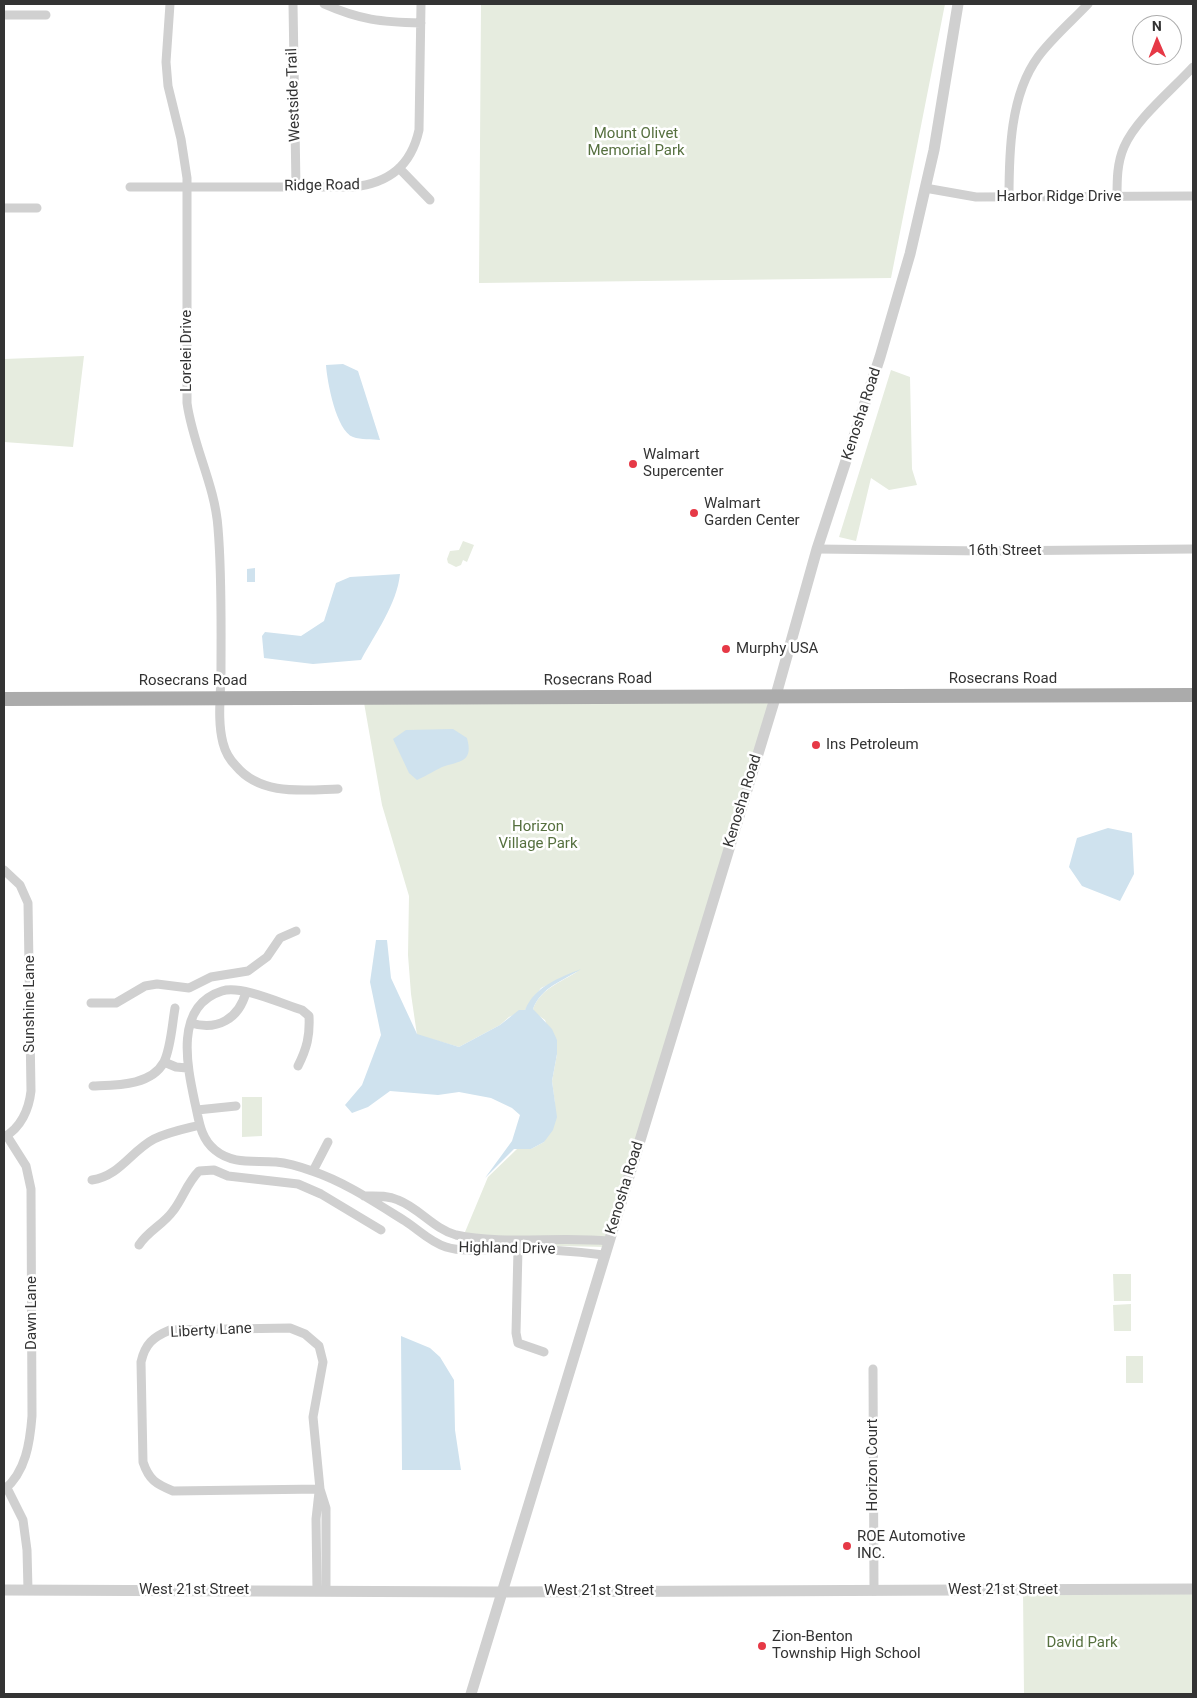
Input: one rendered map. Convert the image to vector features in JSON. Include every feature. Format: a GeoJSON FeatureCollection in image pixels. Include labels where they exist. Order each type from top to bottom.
{"type":"FeatureCollection","features":[{"type":"Feature","properties":{"kind":"main road","name":"Rosecrans Road"},"geometry":{"type":"LineString","coordinates":[[4,698],[1193,695]]}},
{"type":"Feature","properties":{"kind":"street","name":"Lorelei Drive"},"geometry":{"type":"LineString","coordinates":[[170,4],[166,62],[168,86],[185,159],[187,403],[190,427],[215,507],[218,527],[221,606],[220,722],[223,744],[231,760],[245,775],[262,785],[280,790],[338,790]]}},
{"type":"Feature","properties":{"kind":"street","name":"Westside Trail"},"geometry":{"type":"LineString","coordinates":[[293,4],[296,187]]}},
{"type":"Feature","properties":{"kind":"street"},"geometry":{"type":"LineString","coordinates":[[324,4],[351,16],[366,20],[421,23]]}},
{"type":"Feature","properties":{"kind":"street","name":"Ridge Road"},"geometry":{"type":"LineString","coordinates":[[130,187],[368,185],[386,178],[399,168],[416,145],[419,130],[421,4]]}},
{"type":"Feature","properties":{"kind":"street","name":"Kenosha Road"},"geometry":{"type":"LineString","coordinates":[[471,1694],[776,695],[817,549],[880,357],[910,254],[925,188],[958,4]]}},
{"type":"Feature","properties":{"kind":"street"},"geometry":{"type":"LineString","coordinates":[[1008,198],[1009,159],[1019,99],[1024,84],[1038,57],[1088,4]]}},
{"type":"Feature","properties":{"kind":"street"},"geometry":{"type":"LineString","coordinates":[[4,15],[46,15]]}},
{"type":"Feature","properties":{"kind":"street"},"geometry":{"type":"LineString","coordinates":[[1117,197],[1117,173],[1120,158],[1130,136],[1193,67]]}},
{"type":"Feature","properties":{"kind":"street"},"geometry":{"type":"LineString","coordinates":[[399,168],[430,200]]}},
{"type":"Feature","properties":{"kind":"street","name":"Harbor Ridge Drive"},"geometry":{"type":"LineString","coordinates":[[925,188],[976,197],[1008,198],[1193,196]]}},
{"type":"Feature","properties":{"kind":"street"},"geometry":{"type":"LineString","coordinates":[[4,208],[37,208]]}},
{"type":"Feature","properties":{"kind":"street","name":"16th Street"},"geometry":{"type":"LineString","coordinates":[[817,549],[984,551],[1193,549]]}},
{"type":"Feature","properties":{"kind":"street","name":"Sunshine Lane"},"geometry":{"type":"LineString","coordinates":[[4,870],[14,878],[26,895],[30,923],[31,1091],[27,1111],[5,1136]]}},
{"type":"Feature","properties":{"kind":"street"},"geometry":{"type":"LineString","coordinates":[[91,1003],[116,1003],[145,986],[157,984],[189,988],[223,974],[248,971],[267,958],[280,938],[296,932]]}},
{"type":"Feature","properties":{"kind":"street"},"geometry":{"type":"LineString","coordinates":[[207,979],[214,995],[225,990],[246,992],[302,1010],[309,1016],[310,1034],[306,1051],[298,1066]]}},
{"type":"Feature","properties":{"kind":"street"},"geometry":{"type":"LineString","coordinates":[[191,1023],[208,1026],[226,1021],[240,1009],[246,992]]}},
{"type":"Feature","properties":{"kind":"street","name":"Highland Drive"},"geometry":{"type":"LineString","coordinates":[[214,995],[201,1004],[191,1023],[186,1044],[187,1068],[203,1137],[213,1149],[225,1158],[238,1162],[278,1162],[313,1171],[364,1196],[406,1222],[424,1237],[447,1248],[575,1251],[604,1255]]}},
{"type":"Feature","properties":{"kind":"street"},"geometry":{"type":"LineString","coordinates":[[93,1086],[136,1082],[153,1074],[164,1062],[175,1008]]}},
{"type":"Feature","properties":{"kind":"street"},"geometry":{"type":"LineString","coordinates":[[164,1062],[176,1067],[187,1068]]}},
{"type":"Feature","properties":{"kind":"street"},"geometry":{"type":"LineString","coordinates":[[197,1110],[236,1106]]}},
{"type":"Feature","properties":{"kind":"street"},"geometry":{"type":"LineString","coordinates":[[92,1180],[116,1172],[138,1150],[153,1140],[200,1125]]}},
{"type":"Feature","properties":{"kind":"street","name":"Dawn Lane"},"geometry":{"type":"LineString","coordinates":[[5,1136],[26,1166],[31,1189],[32,1416],[30,1445],[26,1456],[5,1488]]}},
{"type":"Feature","properties":{"kind":"street"},"geometry":{"type":"LineString","coordinates":[[313,1171],[328,1142]]}},
{"type":"Feature","properties":{"kind":"street"},"geometry":{"type":"LineString","coordinates":[[262,1161],[262,1180]]}},
{"type":"Feature","properties":{"kind":"street"},"geometry":{"type":"LineString","coordinates":[[139,1245],[147,1233],[173,1211],[188,1182],[199,1171],[214,1170],[228,1176],[298,1184],[321,1194],[381,1230]]}},
{"type":"Feature","properties":{"kind":"street","name":"Highland Drive"},"geometry":{"type":"LineString","coordinates":[[364,1196],[387,1196],[399,1200],[435,1224],[458,1235],[487,1238],[578,1238],[609,1241]]}},
{"type":"Feature","properties":{"kind":"street"},"geometry":{"type":"LineString","coordinates":[[518,1249],[516,1333],[518,1343],[544,1352]]}},
{"type":"Feature","properties":{"kind":"street","name":"Liberty Lane"},"geometry":{"type":"LineString","coordinates":[[320,1489],[173,1491],[155,1483],[147,1474],[143,1462],[141,1362],[144,1349],[155,1336],[170,1330],[290,1328],[305,1334],[319,1346],[323,1362],[313,1417],[320,1489],[326,1508],[321,1591]]}},
{"type":"Feature","properties":{"kind":"street","name":"Horizon Court"},"geometry":{"type":"LineString","coordinates":[[873,1369],[874,1591]]}},
{"type":"Feature","properties":{"kind":"street"},"geometry":{"type":"LineString","coordinates":[[5,1488],[23,1520],[27,1550],[28,1590]]}},
{"type":"Feature","properties":{"kind":"street","name":"West 21st Street"},"geometry":{"type":"LineString","coordinates":[[4,1590],[502,1592],[1193,1589]]}},
{"type":"Feature","properties":{"kind":"green space","name":"Mount Olivet Memorial Park"},"geometry":{"type":"Polygon","coordinates":[[[481,4],[945,4],[891,278],[479,283],[481,4]]]}},
{"type":"Feature","properties":{"kind":"green space"},"geometry":{"type":"Polygon","coordinates":[[[84,356],[73,447],[4,442],[4,359],[84,356]]]}},
{"type":"Feature","properties":{"kind":"green space"},"geometry":{"type":"Polygon","coordinates":[[[891,370],[910,377],[912,469],[917,485],[889,490],[871,478],[856,541],[839,537],[891,370]]]}},
{"type":"Feature","properties":{"kind":"green space"},"geometry":{"type":"Polygon","coordinates":[[[463,541],[474,545],[467,562],[463,560],[461,565],[456,567],[448,563],[447,559],[450,551],[459,550],[463,541]]]}},
{"type":"Feature","properties":{"kind":"green space","name":"Horizon Village Park"},"geometry":{"type":"Polygon","coordinates":[[[776,695],[607,1247],[460,1244],[488,1177],[517,1149],[531,1149],[544,1142],[555,1104],[552,1081],[557,1054],[545,1020],[535,1013],[533,1009],[536,1002],[546,991],[578,971],[541,988],[525,1010],[509,1017],[500,1025],[459,1047],[417,1035],[408,955],[409,896],[382,805],[363,697],[776,695]]]}},
{"type":"Feature","properties":{"kind":"green space"},"geometry":{"type":"Polygon","coordinates":[[[242,1097],[262,1097],[262,1136],[242,1137],[242,1097]]]}},
{"type":"Feature","properties":{"kind":"green space"},"geometry":{"type":"Polygon","coordinates":[[[1113,1274],[1131,1274],[1131,1301],[1114,1301],[1113,1274]]]}},
{"type":"Feature","properties":{"kind":"green space"},"geometry":{"type":"Polygon","coordinates":[[[1131,1304],[1131,1331],[1114,1331],[1113,1305],[1131,1304]]]}},
{"type":"Feature","properties":{"kind":"green space"},"geometry":{"type":"Polygon","coordinates":[[[1126,1356],[1143,1356],[1143,1383],[1126,1383],[1126,1356]]]}},
{"type":"Feature","properties":{"kind":"green space","name":"David Park"},"geometry":{"type":"Polygon","coordinates":[[[1023,1591],[1193,1594],[1193,1694],[1024,1694],[1023,1591]]]}},
{"type":"Feature","properties":{"kind":"water"},"geometry":{"type":"Polygon","coordinates":[[[343,364],[358,371],[380,440],[353,437],[347,433],[337,416],[328,382],[326,365],[343,364]]]}},
{"type":"Feature","properties":{"kind":"water"},"geometry":{"type":"Polygon","coordinates":[[[255,568],[255,582],[247,582],[247,569],[255,568]]]}},
{"type":"Feature","properties":{"kind":"water"},"geometry":{"type":"Polygon","coordinates":[[[400,574],[390,608],[361,660],[313,664],[264,658],[262,636],[265,632],[301,636],[324,621],[336,583],[350,577],[400,574]]]}},
{"type":"Feature","properties":{"kind":"water"},"geometry":{"type":"Polygon","coordinates":[[[453,729],[467,738],[469,751],[465,758],[417,780],[409,773],[393,739],[406,730],[453,729]]]}},
{"type":"Feature","properties":{"kind":"water"},"geometry":{"type":"Polygon","coordinates":[[[1108,828],[1132,833],[1134,874],[1120,901],[1082,886],[1069,867],[1077,838],[1108,828]]]}},
{"type":"Feature","properties":{"kind":"water"},"geometry":{"type":"Polygon","coordinates":[[[376,940],[387,940],[391,978],[417,1034],[459,1047],[500,1025],[519,1010],[525,1010],[535,995],[548,984],[581,969],[553,985],[541,995],[533,1009],[552,1029],[557,1040],[557,1054],[552,1081],[557,1117],[553,1130],[544,1142],[531,1149],[514,1149],[485,1178],[512,1141],[520,1115],[512,1108],[491,1098],[459,1092],[438,1095],[390,1091],[368,1107],[352,1113],[345,1105],[362,1085],[381,1035],[370,982],[376,940]]]}},
{"type":"Feature","properties":{"kind":"water"},"geometry":{"type":"Polygon","coordinates":[[[401,1336],[430,1348],[440,1357],[454,1380],[455,1430],[461,1470],[402,1470],[401,1336]]]}},
{"type":"Feature","properties":{"kind":"place","name":"Walmart Supercenter"},"geometry":{"type":"Point","coordinates":[633,464]}},
{"type":"Feature","properties":{"kind":"place","name":"Walmart Garden Center"},"geometry":{"type":"Point","coordinates":[694,513]}},
{"type":"Feature","properties":{"kind":"place","name":"Murphy USA"},"geometry":{"type":"Point","coordinates":[726,649]}},
{"type":"Feature","properties":{"kind":"place","name":"Ins Petroleum"},"geometry":{"type":"Point","coordinates":[816,745]}},
{"type":"Feature","properties":{"kind":"place","name":"ROE Automotive INC."},"geometry":{"type":"Point","coordinates":[847,1546]}},
{"type":"Feature","properties":{"kind":"place","name":"Zion-Benton Township High School"},"geometry":{"type":"Point","coordinates":[762,1646]}}]}
